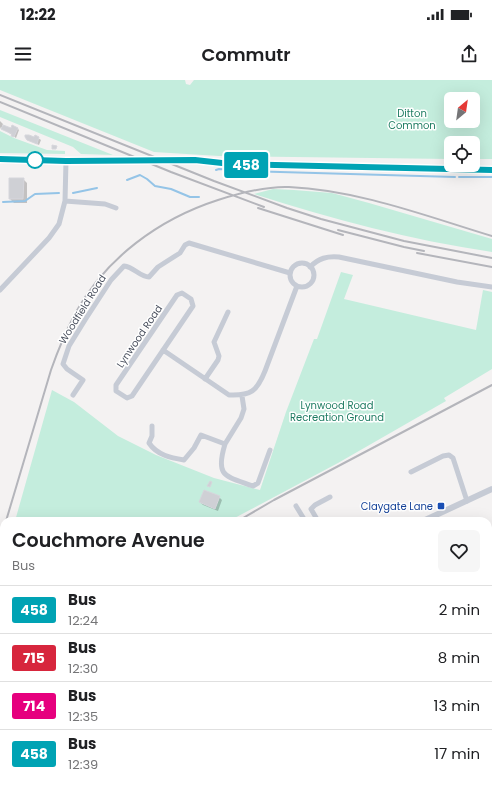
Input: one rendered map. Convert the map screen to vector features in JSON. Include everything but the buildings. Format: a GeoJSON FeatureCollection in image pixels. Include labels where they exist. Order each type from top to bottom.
{"type":"FeatureCollection","features":[{"type":"Feature","properties":{"kind":"main road"},"geometry":{"type":"LineString","coordinates":[[0,159],[66,166],[195,160],[231,164],[492,170]]}},
{"type":"Feature","properties":{"kind":"street"},"geometry":{"type":"LineString","coordinates":[[0,290],[49,238],[59,224],[65,202],[66,166]]}},
{"type":"Feature","properties":{"kind":"street"},"geometry":{"type":"LineString","coordinates":[[65,202],[105,204],[116,208]]}},
{"type":"Feature","properties":{"kind":"street","name":"Woodfield Road"},"geometry":{"type":"LineString","coordinates":[[73,395],[83,380],[63,364],[69,346],[111,280],[124,266],[129,266],[146,277],[149,276],[158,267],[180,253],[185,245],[190,243],[290,273]]}},
{"type":"Feature","properties":{"kind":"street"},"geometry":{"type":"LineString","coordinates":[[310,267],[315,262],[324,258],[339,257],[457,282],[492,287]]}},
{"type":"Feature","properties":{"kind":"street"},"geometry":{"type":"LineString","coordinates":[[297,264],[305,264],[310,267],[314,274],[312,282],[306,286],[297,286],[291,280],[290,273],[293,267],[297,264]]}},
{"type":"Feature","properties":{"kind":"street"},"geometry":{"type":"LineString","coordinates":[[163,350],[229,395],[242,396],[252,392],[260,384],[297,286]]}},
{"type":"Feature","properties":{"kind":"street","name":"Lynwood Road"},"geometry":{"type":"LineString","coordinates":[[182,293],[191,299],[193,306],[163,350],[132,396],[127,398],[116,391],[116,385],[177,294],[182,293]]}},
{"type":"Feature","properties":{"kind":"street"},"geometry":{"type":"LineString","coordinates":[[205,379],[218,360],[219,356],[214,342],[228,312]]}},
{"type":"Feature","properties":{"kind":"street"},"geometry":{"type":"LineString","coordinates":[[242,396],[244,409],[241,418],[225,444],[221,458],[222,470],[227,477],[253,486],[258,483],[270,450]]}},
{"type":"Feature","properties":{"kind":"street"},"geometry":{"type":"LineString","coordinates":[[152,426],[152,436],[149,443],[153,450],[170,457],[184,460],[194,448],[203,428]]}},
{"type":"Feature","properties":{"kind":"street"},"geometry":{"type":"LineString","coordinates":[[201,435],[225,444]]}},
{"type":"Feature","properties":{"kind":"street"},"geometry":{"type":"LineString","coordinates":[[411,472],[443,456],[449,455],[453,458],[467,501]]}},
{"type":"Feature","properties":{"kind":"street"},"geometry":{"type":"LineString","coordinates":[[439,517],[492,489]]}},
{"type":"Feature","properties":{"kind":"street"},"geometry":{"type":"LineString","coordinates":[[316,517],[311,508],[330,497]]}},
{"type":"Feature","properties":{"kind":"street"},"geometry":{"type":"LineString","coordinates":[[296,506],[303,517]]}},
{"type":"Feature","properties":{"kind":"green space","name":"Ditton Common"},"geometry":{"type":"Polygon","coordinates":[[[0,80],[185,80],[186,84],[190,85],[194,80],[492,80],[492,159],[480,159],[480,136],[444,136],[444,159],[219,156],[154,152],[0,90],[0,80]]]}},
{"type":"Feature","properties":{"kind":"green space"},"geometry":{"type":"Polygon","coordinates":[[[0,110],[113,155],[81,154],[73,147],[0,117],[0,110]]]}},
{"type":"Feature","properties":{"kind":"green space"},"geometry":{"type":"Polygon","coordinates":[[[0,131],[14,138],[47,150],[65,151],[65,154],[0,153],[0,131]]]}},
{"type":"Feature","properties":{"kind":"green space"},"geometry":{"type":"Polygon","coordinates":[[[273,189],[332,193],[369,203],[492,239],[492,252],[372,228],[254,194],[273,189]]]}},
{"type":"Feature","properties":{"kind":"green space","name":"Lynwood Road Recreation Ground"},"geometry":{"type":"Polygon","coordinates":[[[341,272],[353,275],[344,299],[476,330],[483,290],[492,292],[492,369],[444,398],[446,401],[338,463],[237,517],[16,517],[52,390],[74,402],[118,436],[156,455],[214,478],[260,490],[286,412],[314,339],[317,339],[341,272]]]}},
{"type":"Feature","properties":{"kind":"waterway"},"geometry":{"type":"LineString","coordinates":[[216,170],[455,177]]}},
{"type":"Feature","properties":{"kind":"waterway"},"geometry":{"type":"LineString","coordinates":[[127,180],[140,175],[155,186],[171,189],[190,197],[199,197]]}},
{"type":"Feature","properties":{"kind":"waterway"},"geometry":{"type":"LineString","coordinates":[[459,177],[492,177]]}},
{"type":"Feature","properties":{"kind":"waterway"},"geometry":{"type":"LineString","coordinates":[[73,193],[97,188]]}},
{"type":"Feature","properties":{"kind":"waterway"},"geometry":{"type":"LineString","coordinates":[[3,202],[25,201],[35,194],[59,193]]}},
{"type":"Feature","properties":{"kind":"railway"},"geometry":{"type":"LineString","coordinates":[[0,95],[214,181],[287,208],[321,219],[404,241],[492,258]]}},
{"type":"Feature","properties":{"kind":"railway"},"geometry":{"type":"LineString","coordinates":[[0,102],[171,172],[264,207]]}},
{"type":"Feature","properties":{"kind":"railway"},"geometry":{"type":"LineString","coordinates":[[7,517],[51,370],[72,319],[88,292],[119,258],[136,243],[175,218],[218,200],[262,189],[289,187],[341,193],[392,205],[492,236]]}},
{"type":"Feature","properties":{"kind":"railway"},"geometry":{"type":"LineString","coordinates":[[258,208],[343,235]]}},
{"type":"Feature","properties":{"kind":"railway"},"geometry":{"type":"LineString","coordinates":[[338,230],[424,251]]}},
{"type":"Feature","properties":{"kind":"railway"},"geometry":{"type":"LineString","coordinates":[[417,253],[492,267]]}},
{"type":"Feature","properties":{"kind":"railway"},"geometry":{"type":"LineString","coordinates":[[245,517],[274,500],[492,385]]}},
{"type":"Feature","properties":{"kind":"bus line","name":"458"},"geometry":{"type":"LineString","coordinates":[[0,159],[66,161],[195,160],[231,164],[283,166],[492,170]]}},
{"type":"Feature","properties":{"kind":"place","name":"Claygate Lane"},"geometry":{"type":"Point","coordinates":[441,506]}}]}
